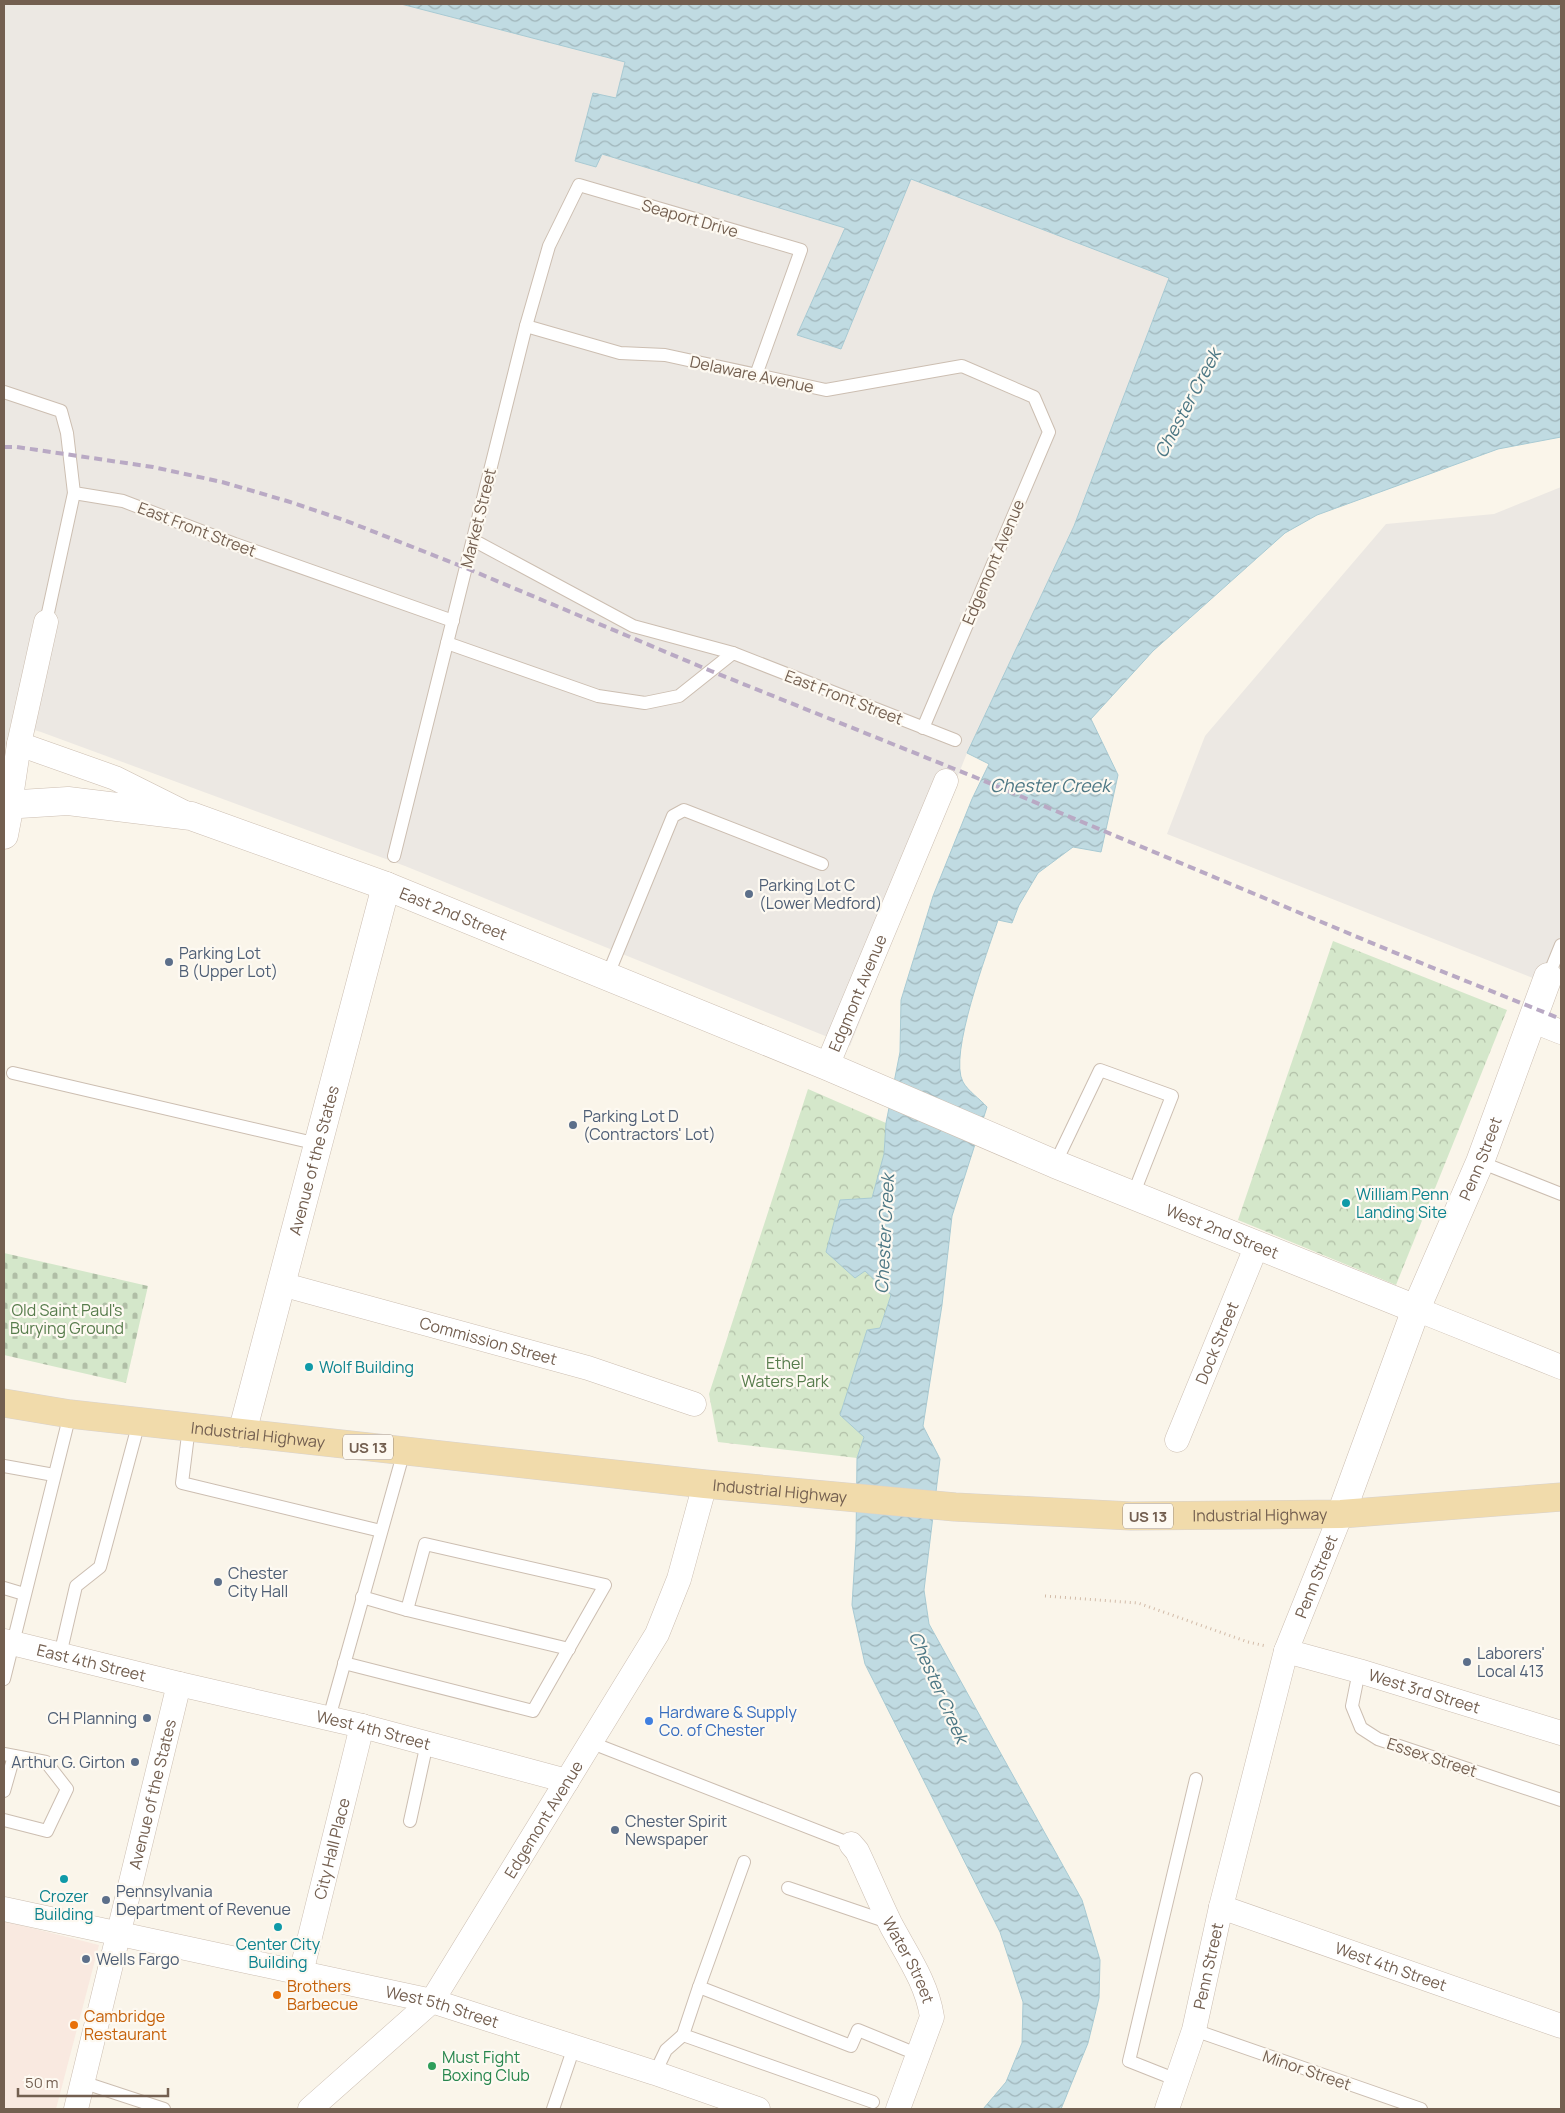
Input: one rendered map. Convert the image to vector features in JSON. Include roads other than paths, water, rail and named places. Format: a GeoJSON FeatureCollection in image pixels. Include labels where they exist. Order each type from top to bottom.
{"type":"FeatureCollection","features":[{"type":"Feature","properties":{"kind":"main road","name":"Industrial Highway"},"geometry":{"type":"LineString","coordinates":[[4,1403],[70,1414],[139,1422],[705,1484],[955,1507],[1131,1516],[1341,1514],[1561,1497]]}},
{"type":"Feature","properties":{"kind":"street"},"geometry":{"type":"LineString","coordinates":[[4,835],[7,805],[19,744],[46,622]]}},
{"type":"Feature","properties":{"kind":"street"},"geometry":{"type":"LineString","coordinates":[[19,744],[115,778],[191,816]]}},
{"type":"Feature","properties":{"kind":"street","name":"Edgmont Avenue"},"geometry":{"type":"LineString","coordinates":[[827,1066],[946,781]]}},
{"type":"Feature","properties":{"kind":"street","name":"East 2nd Street"},"geometry":{"type":"LineString","coordinates":[[7,805],[68,801],[191,816],[386,886],[827,1066],[885,1092]]}},
{"type":"Feature","properties":{"kind":"street","name":"Avenue of the States"},"geometry":{"type":"LineString","coordinates":[[242,1433],[386,886]]}},
{"type":"Feature","properties":{"kind":"street","name":"Penn Street"},"geometry":{"type":"LineString","coordinates":[[1167,2109],[1194,2030],[1221,1907],[1286,1650],[1341,1514],[1416,1309],[1480,1162],[1531,1020],[1554,973]]}},
{"type":"Feature","properties":{"kind":"street"},"geometry":{"type":"LineString","coordinates":[[1531,1020],[1561,1032]]}},
{"type":"Feature","properties":{"kind":"street","name":"West 2nd Street"},"geometry":{"type":"LineString","coordinates":[[885,1092],[1055,1164],[1561,1367]]}},
{"type":"Feature","properties":{"kind":"street","name":"Dock Street"},"geometry":{"type":"LineString","coordinates":[[1177,1440],[1257,1245]]}},
{"type":"Feature","properties":{"kind":"street","name":"Commission Street"},"geometry":{"type":"LineString","coordinates":[[281,1284],[588,1368],[694,1404]]}},
{"type":"Feature","properties":{"kind":"street","name":"Edgemont Avenue"},"geometry":{"type":"LineString","coordinates":[[313,2108],[432,2000],[592,1743],[657,1634],[678,1579],[705,1484]]}},
{"type":"Feature","properties":{"kind":"street","name":"East 4th Street"},"geometry":{"type":"LineString","coordinates":[[8,1642],[179,1684]]}},
{"type":"Feature","properties":{"kind":"street","name":"West 3rd Street"},"geometry":{"type":"LineString","coordinates":[[1286,1650],[1561,1733]]}},
{"type":"Feature","properties":{"kind":"street","name":"Avenue of the States"},"geometry":{"type":"LineString","coordinates":[[76,2109],[179,1684]]}},
{"type":"Feature","properties":{"kind":"street","name":"West 4th Street"},"geometry":{"type":"LineString","coordinates":[[179,1684],[362,1726],[567,1781]]}},
{"type":"Feature","properties":{"kind":"street","name":"City Hall Place"},"geometry":{"type":"LineString","coordinates":[[301,1972],[362,1726]]}},
{"type":"Feature","properties":{"kind":"street","name":"Water Street"},"geometry":{"type":"LineString","coordinates":[[851,1844],[857,1851],[930,2002],[932,2017],[898,2109]]}},
{"type":"Feature","properties":{"kind":"street","name":"West 4th Street"},"geometry":{"type":"LineString","coordinates":[[1221,1907],[1561,2026]]}},
{"type":"Feature","properties":{"kind":"street","name":"West 5th Street"},"geometry":{"type":"LineString","coordinates":[[4,1909],[432,2000],[758,2109]]}},
{"type":"Feature","properties":{"kind":"lane","name":"Seaport Drive"},"geometry":{"type":"LineString","coordinates":[[579,186],[801,250],[756,375]]}},
{"type":"Feature","properties":{"kind":"lane","name":"Market Street"},"geometry":{"type":"LineString","coordinates":[[394,856],[526,326],[549,246],[579,186]]}},
{"type":"Feature","properties":{"kind":"lane","name":"Delaware Avenue"},"geometry":{"type":"LineString","coordinates":[[526,326],[620,353],[665,355],[826,390],[962,366],[1034,397]]}},
{"type":"Feature","properties":{"kind":"lane"},"geometry":{"type":"LineString","coordinates":[[4,392],[61,411],[67,433],[74,493],[46,622]]}},
{"type":"Feature","properties":{"kind":"lane","name":"Edgemont Avenue"},"geometry":{"type":"LineString","coordinates":[[923,728],[1049,432],[1034,397]]}},
{"type":"Feature","properties":{"kind":"lane","name":"East Front Street"},"geometry":{"type":"LineString","coordinates":[[74,493],[124,501],[236,544],[453,621]]}},
{"type":"Feature","properties":{"kind":"lane","name":"East Front Street"},"geometry":{"type":"LineString","coordinates":[[473,540],[634,626],[733,654],[955,740]]}},
{"type":"Feature","properties":{"kind":"lane"},"geometry":{"type":"LineString","coordinates":[[447,643],[598,696],[644,703],[679,696],[733,654]]}},
{"type":"Feature","properties":{"kind":"lane"},"geometry":{"type":"LineString","coordinates":[[607,977],[674,816],[684,810],[822,864]]}},
{"type":"Feature","properties":{"kind":"lane"},"geometry":{"type":"LineString","coordinates":[[1554,973],[1561,945]]}},
{"type":"Feature","properties":{"kind":"lane"},"geometry":{"type":"LineString","coordinates":[[1055,1164],[1100,1070],[1172,1096],[1133,1195]]}},
{"type":"Feature","properties":{"kind":"lane"},"geometry":{"type":"LineString","coordinates":[[13,1073],[318,1144]]}},
{"type":"Feature","properties":{"kind":"lane"},"geometry":{"type":"LineString","coordinates":[[1480,1162],[1561,1194]]}},
{"type":"Feature","properties":{"kind":"lane"},"geometry":{"type":"LineString","coordinates":[[4,1679],[8,1642],[24,1594],[70,1414]]}},
{"type":"Feature","properties":{"kind":"lane"},"geometry":{"type":"LineString","coordinates":[[60,1655],[76,1586],[100,1567],[139,1422]]}},
{"type":"Feature","properties":{"kind":"lane"},"geometry":{"type":"LineString","coordinates":[[188,1427],[182,1484],[381,1531]]}},
{"type":"Feature","properties":{"kind":"lane"},"geometry":{"type":"LineString","coordinates":[[329,1718],[404,1451]]}},
{"type":"Feature","properties":{"kind":"lane"},"geometry":{"type":"LineString","coordinates":[[4,1466],[54,1475]]}},
{"type":"Feature","properties":{"kind":"lane"},"geometry":{"type":"LineString","coordinates":[[344,1663],[533,1712],[605,1585],[425,1544],[407,1610]]}},
{"type":"Feature","properties":{"kind":"lane"},"geometry":{"type":"LineString","coordinates":[[4,1588],[24,1594]]}},
{"type":"Feature","properties":{"kind":"lane"},"geometry":{"type":"LineString","coordinates":[[362,1597],[407,1610],[569,1649]]}},
{"type":"Feature","properties":{"kind":"lane","name":"Essex Street"},"geometry":{"type":"LineString","coordinates":[[1359,1671],[1352,1706],[1361,1728],[1378,1739],[1561,1800]]}},
{"type":"Feature","properties":{"kind":"lane"},"geometry":{"type":"LineString","coordinates":[[410,1821],[428,1743]]}},
{"type":"Feature","properties":{"kind":"lane"},"geometry":{"type":"LineString","coordinates":[[592,1743],[851,1844]]}},
{"type":"Feature","properties":{"kind":"lane"},"geometry":{"type":"LineString","coordinates":[[4,1791],[9,1755],[46,1762],[67,1789],[47,1832],[4,1820]]}},
{"type":"Feature","properties":{"kind":"lane"},"geometry":{"type":"LineString","coordinates":[[1177,2080],[1129,2061],[1196,1779]]}},
{"type":"Feature","properties":{"kind":"lane"},"geometry":{"type":"LineString","coordinates":[[655,2073],[666,2050],[683,2035],[698,1987],[744,1862]]}},
{"type":"Feature","properties":{"kind":"lane"},"geometry":{"type":"LineString","coordinates":[[788,1888],[891,1923]]}},
{"type":"Feature","properties":{"kind":"lane"},"geometry":{"type":"LineString","coordinates":[[698,1987],[851,2046],[858,2030],[919,2055]]}},
{"type":"Feature","properties":{"kind":"lane","name":"Minor Street"},"geometry":{"type":"LineString","coordinates":[[1194,2030],[1421,2109]]}},
{"type":"Feature","properties":{"kind":"lane"},"geometry":{"type":"LineString","coordinates":[[683,2035],[873,2102]]}},
{"type":"Feature","properties":{"kind":"lane"},"geometry":{"type":"LineString","coordinates":[[553,2109],[574,2047]]}},
{"type":"Feature","properties":{"kind":"lane"},"geometry":{"type":"LineString","coordinates":[[82,2082],[164,2109]]}},
{"type":"Feature","properties":{"kind":"water","name":"Chester Creek"},"geometry":{"type":"Polygon","coordinates":[[[401,4],[1561,4],[1561,437],[1498,449],[1317,515],[1285,533],[1153,651],[1091,719],[1118,775],[1101,852],[1073,847],[1038,873],[1019,905],[1012,923],[998,920],[971,1002],[965,1027],[960,1069],[963,1082],[987,1107],[952,1216],[942,1305],[923,1426],[940,1459],[924,1590],[929,1624],[1082,1900],[1100,1960],[1099,1998],[1088,2043],[1061,2109],[983,2109],[1006,2082],[1022,2043],[1023,2002],[1000,1932],[865,1664],[852,1605],[856,1540],[857,1458],[864,1437],[840,1415],[867,1330],[880,1328],[891,1295],[865,1271],[855,1278],[826,1252],[840,1200],[872,1198],[884,1154],[886,1123],[900,1052],[901,1000],[933,896],[972,799],[989,764],[967,753],[1074,526],[1169,278],[911,179],[841,349],[797,335],[845,228],[602,154],[596,167],[575,161],[593,93],[616,98],[625,62],[401,4]]]}},
{"type":"Feature","properties":{"kind":"railway"},"geometry":{"type":"LineString","coordinates":[[4,447],[17,447],[153,467],[222,482],[344,520],[466,568],[711,671],[977,778],[1391,951],[1561,1019]]}},
{"type":"Feature","properties":{"kind":"place","name":"Parking Lot C (Lower Medford)"},"geometry":{"type":"Point","coordinates":[749,894]}},
{"type":"Feature","properties":{"kind":"place","name":"Parking Lot B (Upper Lot)"},"geometry":{"type":"Point","coordinates":[169,962]}},
{"type":"Feature","properties":{"kind":"place","name":"Parking Lot D (Contractors' Lot)"},"geometry":{"type":"Point","coordinates":[573,1125]}},
{"type":"Feature","properties":{"kind":"place","name":"William Penn Landing Site"},"geometry":{"type":"Point","coordinates":[1346,1203]}},
{"type":"Feature","properties":{"kind":"place","name":"Wolf Building"},"geometry":{"type":"Point","coordinates":[309,1367]}},
{"type":"Feature","properties":{"kind":"place","name":"Chester City Hall"},"geometry":{"type":"Point","coordinates":[218,1582]}},
{"type":"Feature","properties":{"kind":"place","name":"Laborers' Local 413"},"geometry":{"type":"Point","coordinates":[1467,1662]}},
{"type":"Feature","properties":{"kind":"place","name":"CH Planning"},"geometry":{"type":"Point","coordinates":[147,1718]}},
{"type":"Feature","properties":{"kind":"place","name":"Hardware & Supply Co. of Chester"},"geometry":{"type":"Point","coordinates":[649,1721]}},
{"type":"Feature","properties":{"kind":"place","name":"Arthur G. Girton"},"geometry":{"type":"Point","coordinates":[135,1762]}},
{"type":"Feature","properties":{"kind":"place","name":"Chester Spirit Newspaper"},"geometry":{"type":"Point","coordinates":[615,1830]}},
{"type":"Feature","properties":{"kind":"place","name":"Crozer Building"},"geometry":{"type":"Point","coordinates":[64,1879]}},
{"type":"Feature","properties":{"kind":"place","name":"Pennsylvania Department of Revenue"},"geometry":{"type":"Point","coordinates":[106,1900]}},
{"type":"Feature","properties":{"kind":"place","name":"Center City Building"},"geometry":{"type":"Point","coordinates":[278,1927]}},
{"type":"Feature","properties":{"kind":"place","name":"Wells Fargo"},"geometry":{"type":"Point","coordinates":[86,1959]}},
{"type":"Feature","properties":{"kind":"place","name":"Brothers Barbecue"},"geometry":{"type":"Point","coordinates":[277,1995]}},
{"type":"Feature","properties":{"kind":"place","name":"Cambridge Restaurant"},"geometry":{"type":"Point","coordinates":[74,2025]}},
{"type":"Feature","properties":{"kind":"place","name":"Must Fight Boxing Club"},"geometry":{"type":"Point","coordinates":[432,2066]}},
{"type":"Feature","properties":{"kind":"park label","name":"Old Saint Paul's Burying Ground"},"geometry":{"type":"Point","coordinates":[67,1319]}},
{"type":"Feature","properties":{"kind":"park label","name":"Ethel Waters Park"},"geometry":{"type":"Point","coordinates":[785,1372]}}]}
